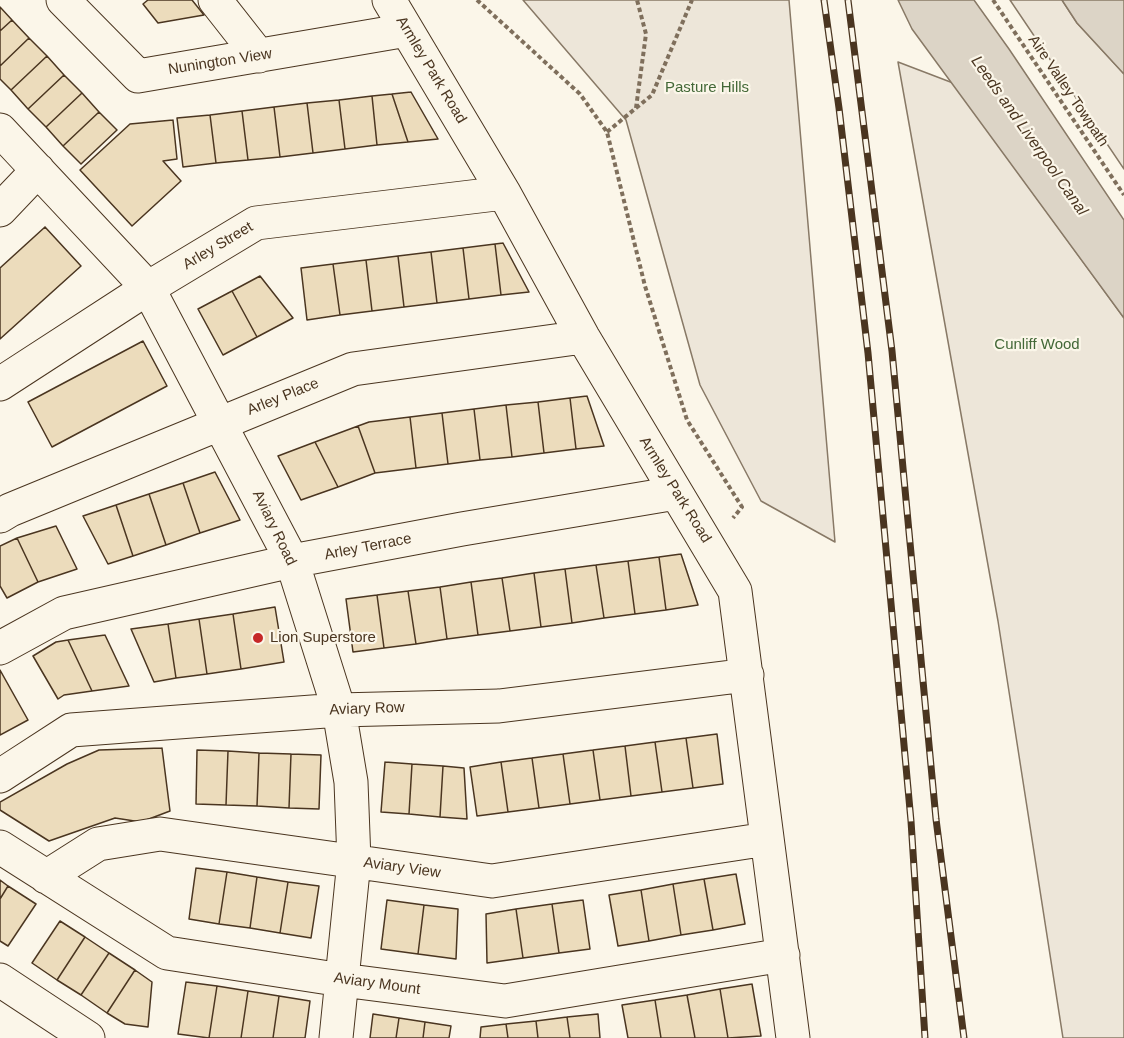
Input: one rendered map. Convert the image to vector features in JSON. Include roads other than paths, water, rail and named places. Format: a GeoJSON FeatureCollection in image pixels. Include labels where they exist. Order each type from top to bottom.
{"type":"FeatureCollection","features":[{"type":"Feature","properties":{"kind":"street","name":"Nunington View"},"geometry":{"type":"LineString","coordinates":[[63,0],[138,76],[407,30]]}},
{"type":"Feature","properties":{"kind":"street"},"geometry":{"type":"LineString","coordinates":[[215,0],[259,56]]}},
{"type":"Feature","properties":{"kind":"street","name":"Armley Park Road"},"geometry":{"type":"LineString","coordinates":[[389,0],[504,192],[583,337],[735,591],[793,1038]]}},
{"type":"Feature","properties":{"kind":"street","name":"Aviary Road"},"geometry":{"type":"LineString","coordinates":[[0,130],[148,288],[292,561],[339,710],[351,782],[354,861],[336,1038]]}},
{"type":"Feature","properties":{"kind":"street"},"geometry":{"type":"LineString","coordinates":[[0,210],[38,170]]}},
{"type":"Feature","properties":{"kind":"street","name":"Arley Street"},"geometry":{"type":"LineString","coordinates":[[0,384],[148,288],[256,223],[504,192]]}},
{"type":"Feature","properties":{"kind":"street","name":"Arley Place"},"geometry":{"type":"LineString","coordinates":[[0,516],[353,369],[583,337]]}},
{"type":"Feature","properties":{"kind":"street","name":"Arley Terrace"},"geometry":{"type":"LineString","coordinates":[[0,648],[64,613],[292,561],[462,529],[676,493]]}},
{"type":"Feature","properties":{"kind":"street","name":"Aviary Row"},"geometry":{"type":"LineString","coordinates":[[0,776],[71,730],[339,710],[499,706],[747,675]]}},
{"type":"Feature","properties":{"kind":"street","name":"Aviary View"},"geometry":{"type":"LineString","coordinates":[[46,878],[98,844],[160,834],[492,881],[767,839]]}},
{"type":"Feature","properties":{"kind":"street","name":"Aviary Mount"},"geometry":{"type":"LineString","coordinates":[[0,847],[167,953],[342,980],[505,1001],[783,955]]}},
{"type":"Feature","properties":{"kind":"street"},"geometry":{"type":"LineString","coordinates":[[0,980],[88,1038]]}},
{"type":"Feature","properties":{"kind":"water","name":"Leeds and Liverpool Canal"},"geometry":{"type":"Polygon","coordinates":[[[898,0],[974,0],[1009,49],[1124,220],[1124,318],[912,29],[898,0]]]}},
{"type":"Feature","properties":{"kind":"water"},"geometry":{"type":"Polygon","coordinates":[[[1062,0],[1124,0],[1124,74],[1077,23],[1062,0]]]}},
{"type":"Feature","properties":{"kind":"railway"},"geometry":{"type":"LineString","coordinates":[[824,0],[868,353],[911,821],[925,1038]]}},
{"type":"Feature","properties":{"kind":"railway"},"geometry":{"type":"LineString","coordinates":[[848,0],[892,351],[936,819],[964,1038]]}},
{"type":"Feature","properties":{"kind":"place","name":"Lion Superstore"},"geometry":{"type":"Point","coordinates":[258,638]}},
{"type":"Feature","properties":{"kind":"park label","name":"Pasture Hills"},"geometry":{"type":"Point","coordinates":[707,88]}},
{"type":"Feature","properties":{"kind":"park label","name":"Cunliff Wood"},"geometry":{"type":"Point","coordinates":[1037,345]}}]}
